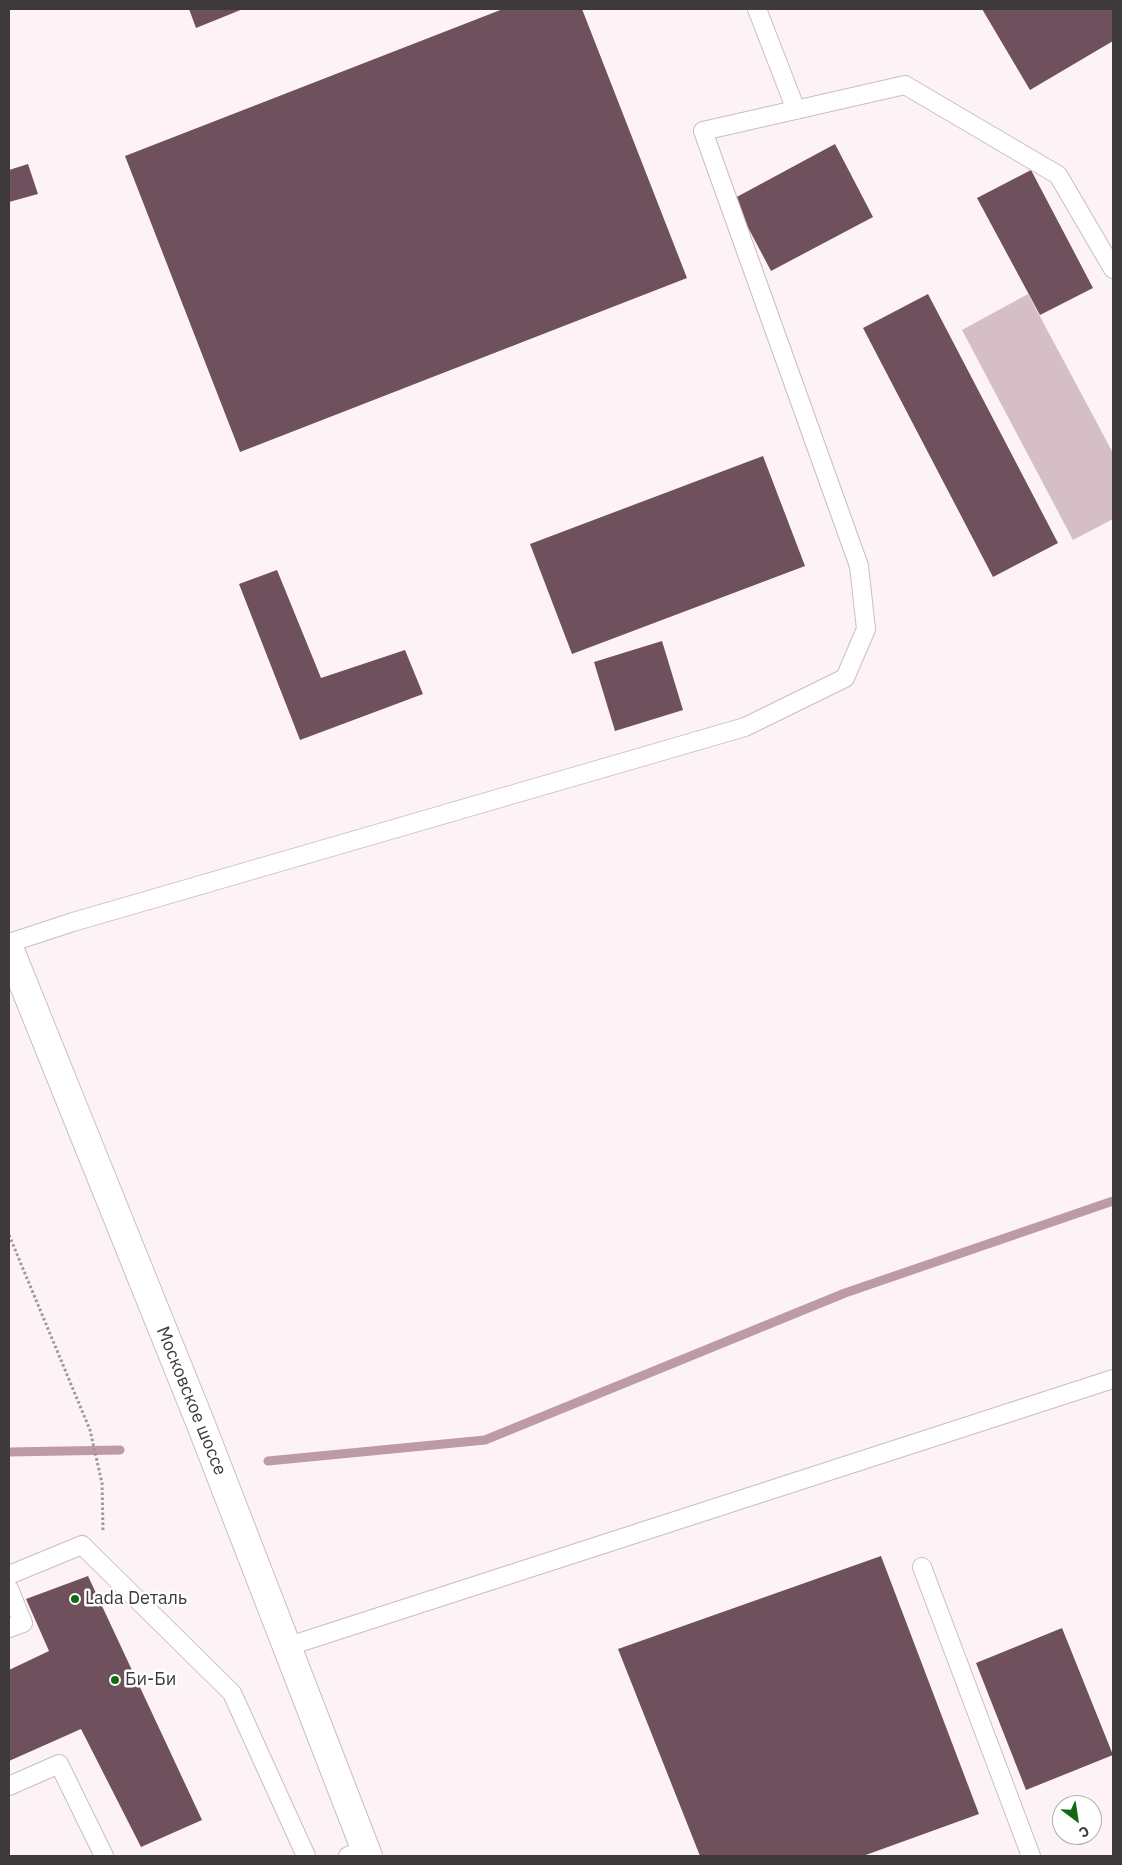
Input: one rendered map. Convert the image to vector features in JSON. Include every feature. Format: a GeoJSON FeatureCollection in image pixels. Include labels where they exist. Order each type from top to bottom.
{"type":"FeatureCollection","features":[{"type":"Feature","properties":{"kind":"main road","name":"Московское шоссе"},"geometry":{"type":"LineString","coordinates":[[9,948],[200,1422],[286,1647],[360,1854]]}},
{"type":"Feature","properties":{"kind":"lane"},"geometry":{"type":"LineString","coordinates":[[757,9],[796,110]]}},
{"type":"Feature","properties":{"kind":"lane"},"geometry":{"type":"LineString","coordinates":[[9,943],[73,922],[745,727],[845,678],[866,629],[860,566],[703,131],[905,85],[1058,175],[1113,269]]}},
{"type":"Feature","properties":{"kind":"lane"},"geometry":{"type":"LineString","coordinates":[[286,1647],[1113,1379]]}},
{"type":"Feature","properties":{"kind":"lane"},"geometry":{"type":"LineString","coordinates":[[9,1575],[82,1545],[232,1693],[306,1856]]}},
{"type":"Feature","properties":{"kind":"lane"},"geometry":{"type":"LineString","coordinates":[[922,1567],[1031,1856]]}},
{"type":"Feature","properties":{"kind":"lane"},"geometry":{"type":"LineString","coordinates":[[9,1589],[22,1622],[9,1628]]}},
{"type":"Feature","properties":{"kind":"lane"},"geometry":{"type":"LineString","coordinates":[[9,1786],[59,1764],[104,1856]]}},
{"type":"Feature","properties":{"kind":"path"},"geometry":{"type":"LineString","coordinates":[[9,1235],[90,1430],[102,1483],[103,1533]]}},
{"type":"Feature","properties":{"kind":"shaded area"},"geometry":{"type":"Polygon","coordinates":[[[1028,294],[1113,453],[1113,519],[1073,540],[962,330],[1028,294]]]}},
{"type":"Feature","properties":{"kind":"building"},"geometry":{"type":"Polygon","coordinates":[[[189,9],[243,9],[196,28],[189,9]]]}},
{"type":"Feature","properties":{"kind":"building"},"geometry":{"type":"Polygon","coordinates":[[[503,9],[582,9],[687,278],[240,452],[125,156],[503,9]]]}},
{"type":"Feature","properties":{"kind":"building"},"geometry":{"type":"Polygon","coordinates":[[[982,9],[1113,9],[1113,41],[1030,90],[982,9]]]}},
{"type":"Feature","properties":{"kind":"building"},"geometry":{"type":"Polygon","coordinates":[[[835,144],[873,217],[771,271],[733,199],[835,144]]]}},
{"type":"Feature","properties":{"kind":"building"},"geometry":{"type":"Polygon","coordinates":[[[28,164],[38,194],[9,202],[9,170],[28,164]]]}},
{"type":"Feature","properties":{"kind":"building"},"geometry":{"type":"Polygon","coordinates":[[[1031,170],[1093,288],[1040,315],[977,198],[1031,170]]]}},
{"type":"Feature","properties":{"kind":"building"},"geometry":{"type":"Polygon","coordinates":[[[928,294],[1058,543],[993,577],[863,328],[928,294]]]}},
{"type":"Feature","properties":{"kind":"building"},"geometry":{"type":"Polygon","coordinates":[[[763,456],[805,566],[572,654],[530,544],[763,456]]]}},
{"type":"Feature","properties":{"kind":"building"},"geometry":{"type":"Polygon","coordinates":[[[277,570],[321,678],[405,650],[423,694],[300,740],[239,584],[277,570]]]}},
{"type":"Feature","properties":{"kind":"building"},"geometry":{"type":"Polygon","coordinates":[[[662,641],[683,710],[615,731],[594,662],[662,641]]]}},
{"type":"Feature","properties":{"kind":"building"},"geometry":{"type":"Polygon","coordinates":[[[881,1556],[979,1814],[863,1856],[700,1856],[618,1649],[881,1556]]]}},
{"type":"Feature","properties":{"kind":"building"},"geometry":{"type":"Polygon","coordinates":[[[88,1576],[202,1820],[141,1847],[81,1729],[9,1761],[9,1670],[49,1651],[26,1599],[88,1576]]]}},
{"type":"Feature","properties":{"kind":"building"},"geometry":{"type":"Polygon","coordinates":[[[1062,1628],[1113,1755],[1026,1790],[976,1663],[1062,1628]]]}},
{"type":"Feature","properties":{"kind":"waterway"},"geometry":{"type":"LineString","coordinates":[[268,1461],[485,1440],[845,1293],[1113,1201]]}},
{"type":"Feature","properties":{"kind":"waterway"},"geometry":{"type":"LineString","coordinates":[[9,1452],[120,1450]]}},
{"type":"Feature","properties":{"kind":"place","name":"Lada Dеталь"},"geometry":{"type":"Point","coordinates":[75,1599]}},
{"type":"Feature","properties":{"kind":"place","name":"Би-Би"},"geometry":{"type":"Point","coordinates":[115,1680]}}]}
